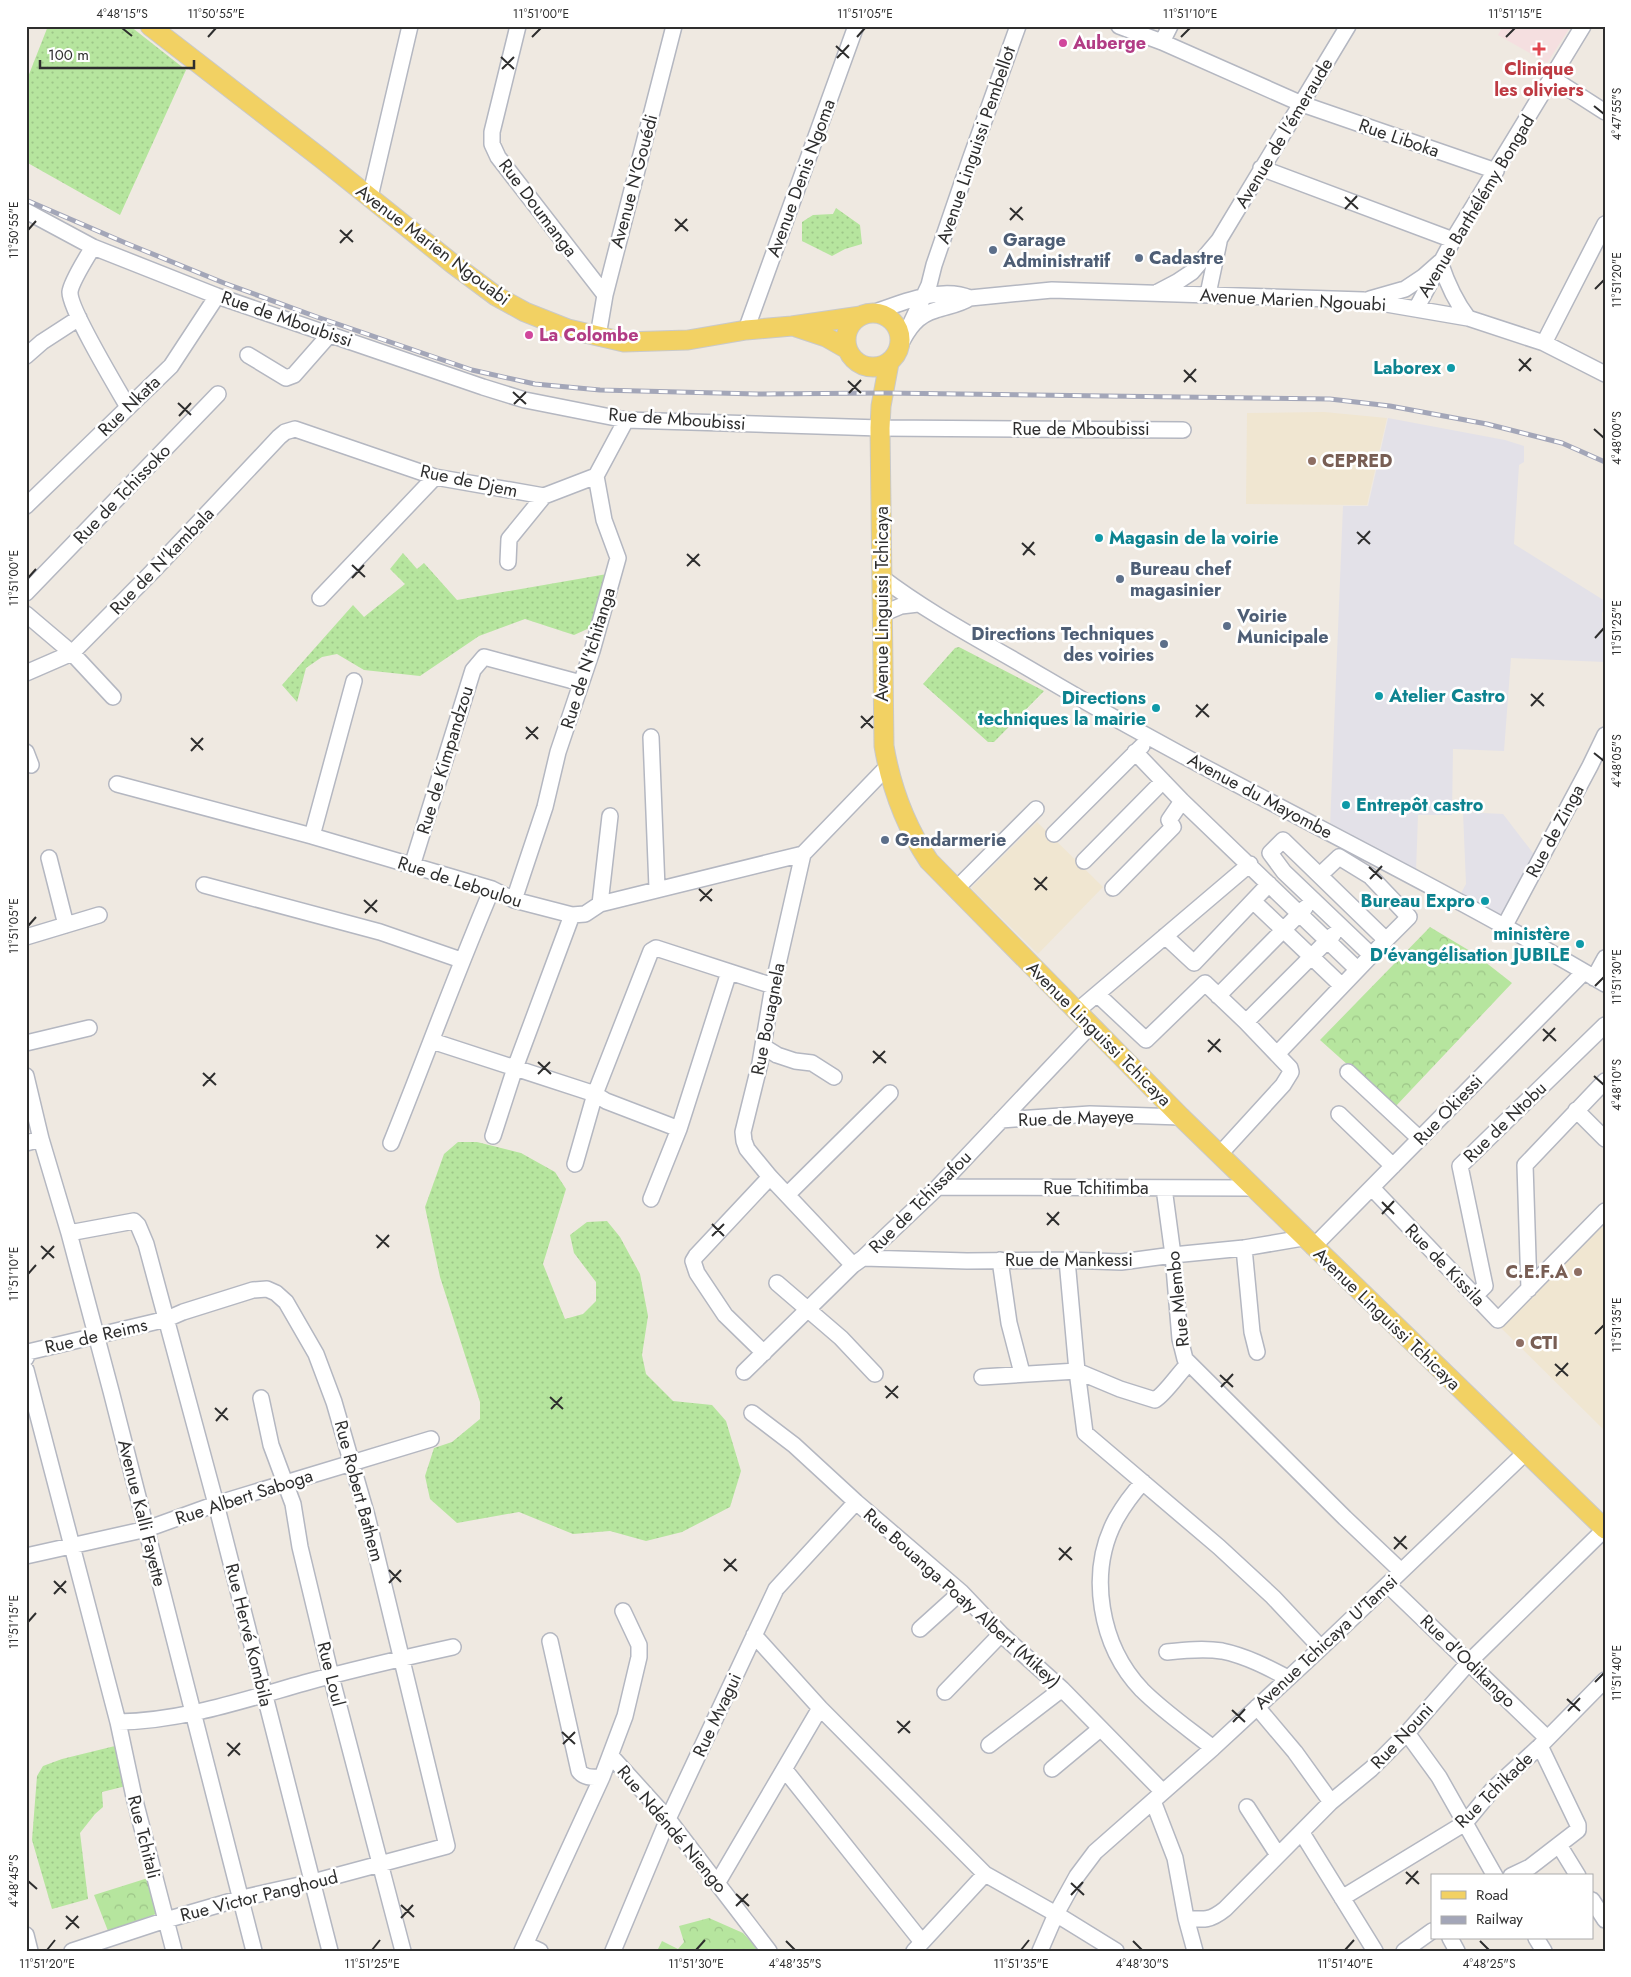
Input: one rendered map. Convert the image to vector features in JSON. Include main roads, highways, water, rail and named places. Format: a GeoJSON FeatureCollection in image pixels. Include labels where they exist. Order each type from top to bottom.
{"type":"FeatureCollection","features":[{"type":"Feature","properties":{"kind":"main road","name":"Avenue Marien Ngouabi"},"geometry":{"type":"LineString","coordinates":[[150,26],[496,296],[525,312],[568,329],[624,342],[679,340],[865,315]]}},
{"type":"Feature","properties":{"kind":"main road"},"geometry":{"type":"LineString","coordinates":[[860,364],[869,367],[879,367],[889,362],[896,355],[900,345],[899,334],[895,325],[888,318],[879,314],[865,315],[853,322],[848,330],[846,340],[847,349],[852,358],[860,364],[870,378],[881,406]]}},
{"type":"Feature","properties":{"kind":"main road","name":"Avenue Marien Ngouabi"},"geometry":{"type":"LineString","coordinates":[[792,326],[826,337],[847,349]]}},
{"type":"Feature","properties":{"kind":"main road"},"geometry":{"type":"LineString","coordinates":[[881,406],[889,362]]}},
{"type":"Feature","properties":{"kind":"main road","name":"Avenue Linguissi Tchicaya"},"geometry":{"type":"LineString","coordinates":[[881,406],[883,738],[887,767],[914,839],[929,861],[1181,1118],[1605,1529]]}},
{"type":"Feature","properties":{"kind":"railway"},"geometry":{"type":"LineString","coordinates":[[26,200],[224,283],[317,317],[472,370],[535,384],[600,390],[757,394],[884,393],[1330,399],[1390,406],[1487,424],[1562,443],[1605,462]]}},
{"type":"Feature","properties":{"kind":"place","name":"Auberge"},"geometry":{"type":"Point","coordinates":[1063,43]}},
{"type":"Feature","properties":{"kind":"place","name":"Clinique les oliviers"},"geometry":{"type":"Point","coordinates":[1539,49]}},
{"type":"Feature","properties":{"kind":"place","name":"Garage Administratif"},"geometry":{"type":"Point","coordinates":[993,250]}},
{"type":"Feature","properties":{"kind":"place","name":"Cadastre"},"geometry":{"type":"Point","coordinates":[1139,258]}},
{"type":"Feature","properties":{"kind":"place","name":"La Colombe"},"geometry":{"type":"Point","coordinates":[529,335]}},
{"type":"Feature","properties":{"kind":"place","name":"Laborex"},"geometry":{"type":"Point","coordinates":[1451,368]}},
{"type":"Feature","properties":{"kind":"place","name":"CEPRED"},"geometry":{"type":"Point","coordinates":[1312,461]}},
{"type":"Feature","properties":{"kind":"place","name":"Magasin de la voirie"},"geometry":{"type":"Point","coordinates":[1099,538]}},
{"type":"Feature","properties":{"kind":"place","name":"Bureau chef magasinier"},"geometry":{"type":"Point","coordinates":[1120,579]}},
{"type":"Feature","properties":{"kind":"place","name":"Voirie Municipale"},"geometry":{"type":"Point","coordinates":[1227,626]}},
{"type":"Feature","properties":{"kind":"place","name":"Directions Techniques des voiries"},"geometry":{"type":"Point","coordinates":[1164,644]}},
{"type":"Feature","properties":{"kind":"place","name":"Atelier Castro"},"geometry":{"type":"Point","coordinates":[1379,696]}},
{"type":"Feature","properties":{"kind":"place","name":"Directions techniques la mairie"},"geometry":{"type":"Point","coordinates":[1156,708]}},
{"type":"Feature","properties":{"kind":"place","name":"Entrepôt castro"},"geometry":{"type":"Point","coordinates":[1346,805]}},
{"type":"Feature","properties":{"kind":"place","name":"Gendarmerie"},"geometry":{"type":"Point","coordinates":[885,840]}},
{"type":"Feature","properties":{"kind":"place","name":"Bureau Expro"},"geometry":{"type":"Point","coordinates":[1485,901]}},
{"type":"Feature","properties":{"kind":"place","name":"ministère D'évangélisation JUBILE"},"geometry":{"type":"Point","coordinates":[1580,944]}},
{"type":"Feature","properties":{"kind":"place","name":"C.E.F.A"},"geometry":{"type":"Point","coordinates":[1578,1272]}},
{"type":"Feature","properties":{"kind":"place","name":"CTI"},"geometry":{"type":"Point","coordinates":[1520,1343]}}]}
